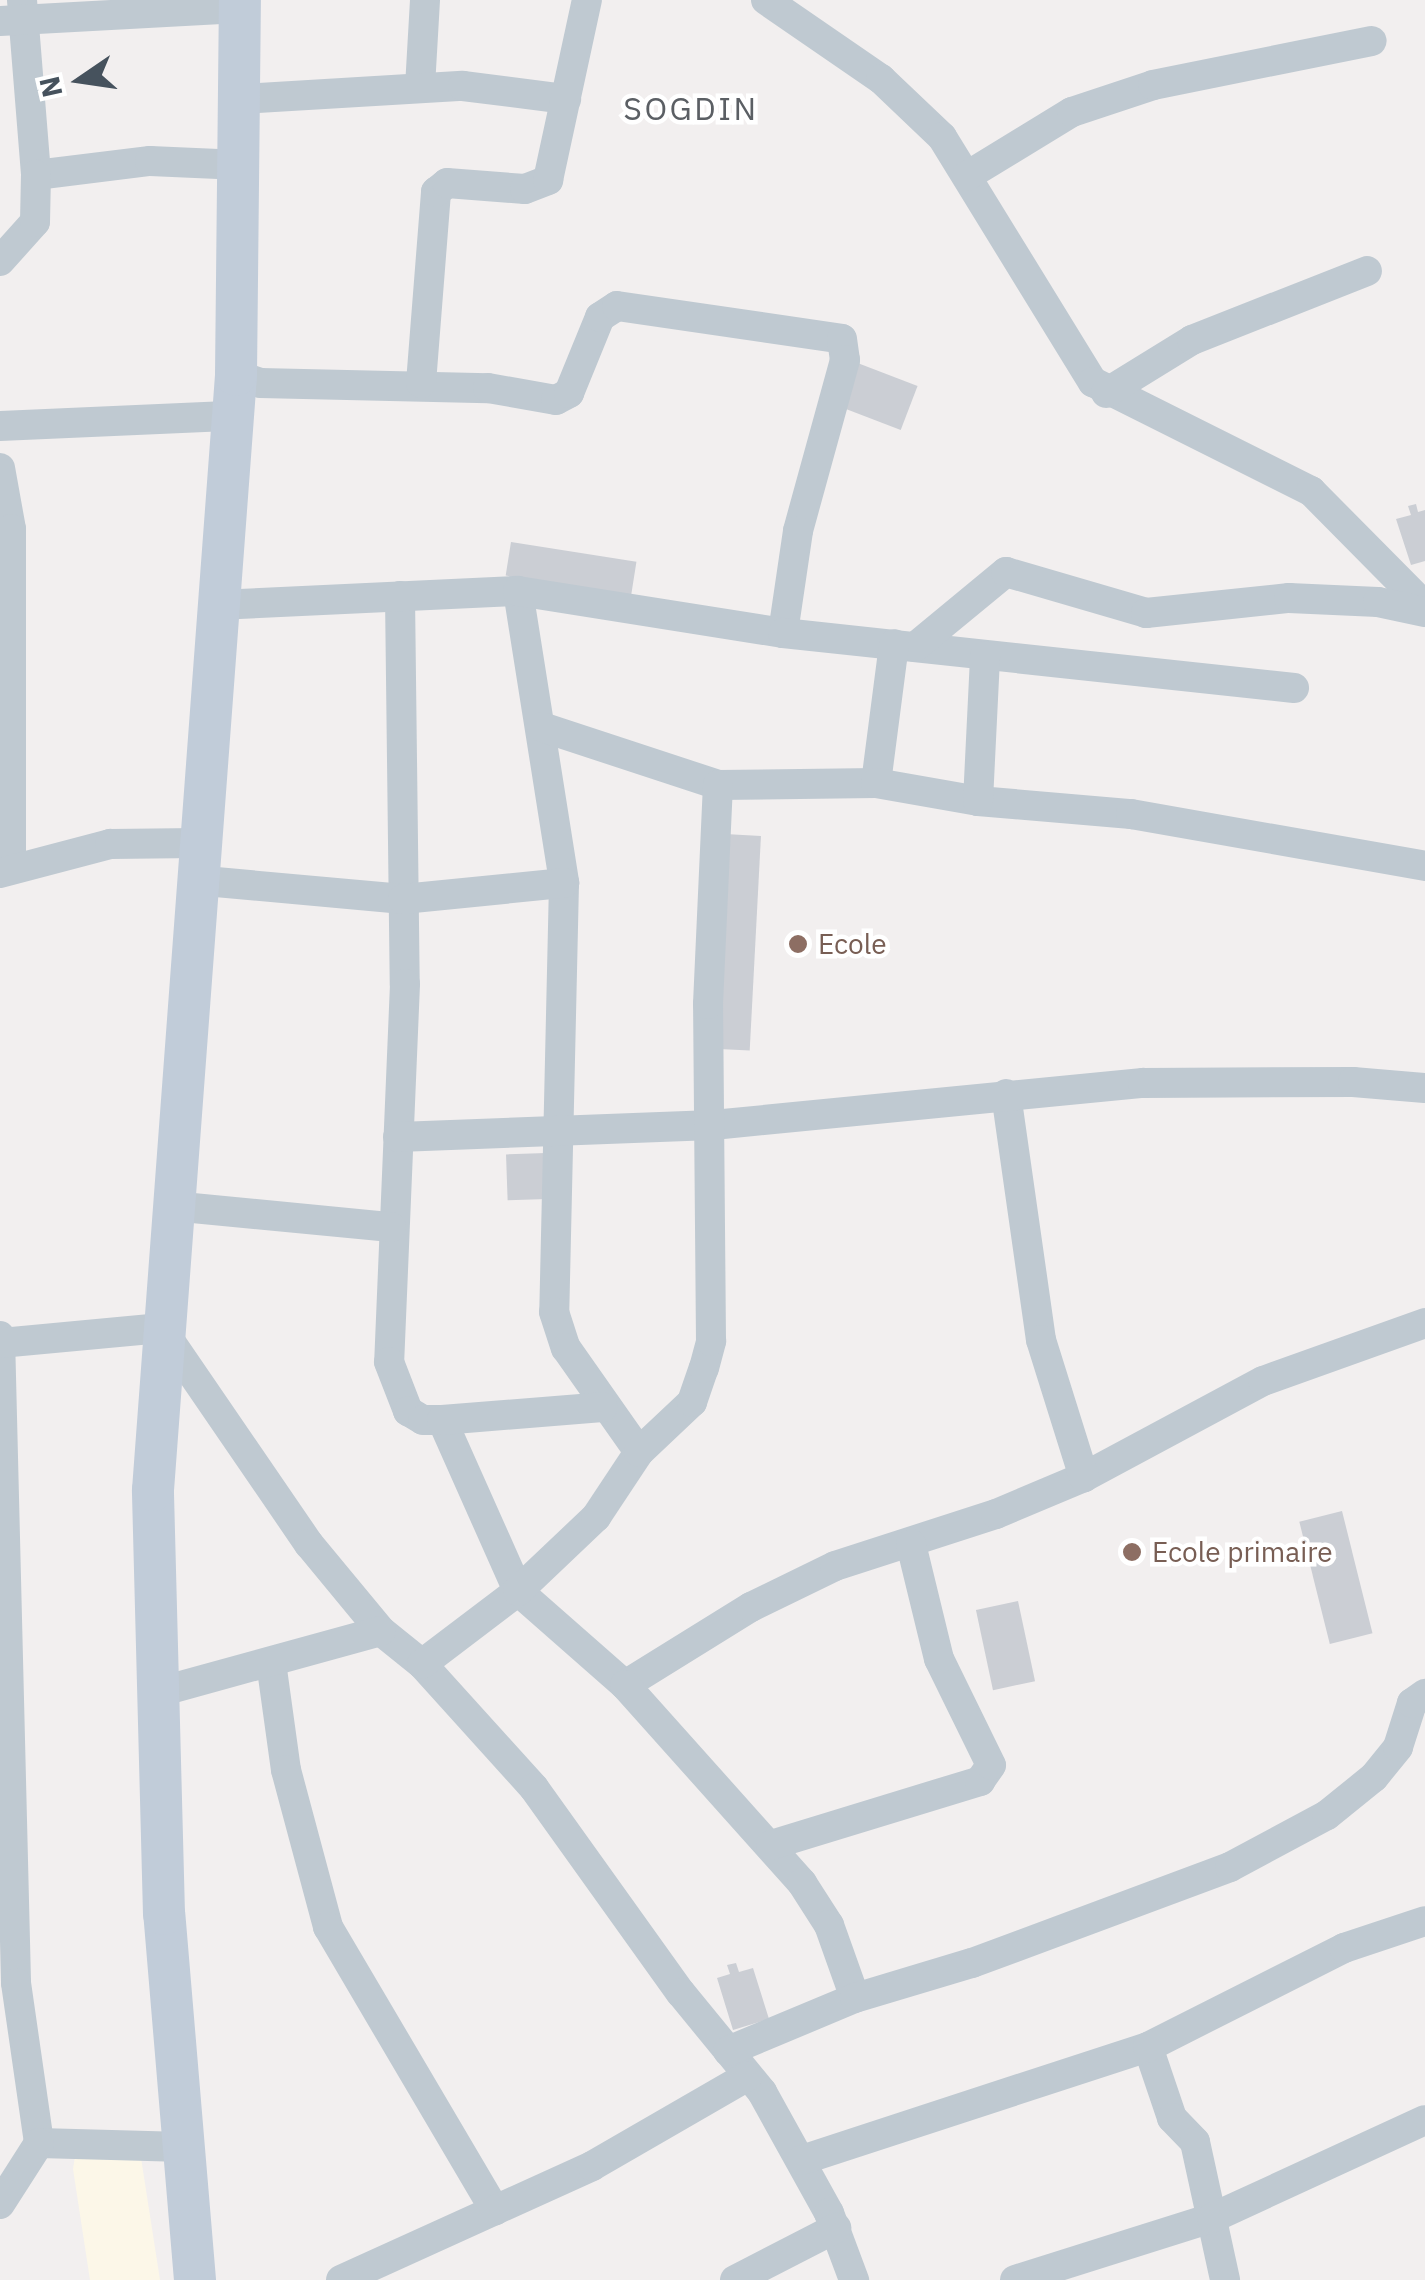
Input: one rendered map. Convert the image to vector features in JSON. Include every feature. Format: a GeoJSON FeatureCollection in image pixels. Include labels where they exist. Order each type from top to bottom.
{"type":"FeatureCollection","features":[{"type":"Feature","properties":{"kind":"street"},"geometry":{"type":"LineString","coordinates":[[420,88],[426,0]]}},
{"type":"Feature","properties":{"kind":"street"},"geometry":{"type":"LineString","coordinates":[[421,382],[436,192],[447,183],[541,186],[566,99],[587,0]]}},
{"type":"Feature","properties":{"kind":"street"},"geometry":{"type":"LineString","coordinates":[[766,0],[881,79],[942,137],[1054,327],[1106,393],[1311,491],[1425,609]]}},
{"type":"Feature","properties":{"kind":"street"},"geometry":{"type":"LineString","coordinates":[[0,260],[35,222],[36,175],[15,15],[240,4],[235,395],[161,1328],[153,1490],[164,1914],[195,2280]]}},
{"type":"Feature","properties":{"kind":"street"},"geometry":{"type":"LineString","coordinates":[[968,176],[1072,112],[1153,86],[1372,41]]}},
{"type":"Feature","properties":{"kind":"street"},"geometry":{"type":"LineString","coordinates":[[241,99],[420,88],[566,99]]}},
{"type":"Feature","properties":{"kind":"street"},"geometry":{"type":"LineString","coordinates":[[36,175],[150,161],[240,165]]}},
{"type":"Feature","properties":{"kind":"street"},"geometry":{"type":"LineString","coordinates":[[1106,393],[1192,340],[1367,271]]}},
{"type":"Feature","properties":{"kind":"street"},"geometry":{"type":"LineString","coordinates":[[0,426],[235,395],[260,383],[421,382],[564,398],[600,318],[617,306],[842,339],[845,360],[817,448],[783,633]]}},
{"type":"Feature","properties":{"kind":"street"},"geometry":{"type":"LineString","coordinates":[[0,468],[11,529],[3,669],[5,871],[110,844],[403,899],[564,883]]}},
{"type":"Feature","properties":{"kind":"street"},"geometry":{"type":"LineString","coordinates":[[876,783],[904,646],[1006,572],[1146,613],[1289,598],[1378,602],[1425,609]]}},
{"type":"Feature","properties":{"kind":"street"},"geometry":{"type":"LineString","coordinates":[[217,604],[518,592],[783,633],[1294,688]]}},
{"type":"Feature","properties":{"kind":"street"},"geometry":{"type":"LineString","coordinates":[[518,592],[564,883],[562,1062],[555,1131],[554,1312],[566,1348],[602,1407],[639,1452]]}},
{"type":"Feature","properties":{"kind":"street"},"geometry":{"type":"LineString","coordinates":[[400,596],[403,899],[398,1137],[388,1340],[396,1390],[423,1420],[602,1407]]}},
{"type":"Feature","properties":{"kind":"street"},"geometry":{"type":"LineString","coordinates":[[978,801],[985,656]]}},
{"type":"Feature","properties":{"kind":"street"},"geometry":{"type":"LineString","coordinates":[[542,727],[718,786],[876,783],[978,801],[1131,814],[1425,866]]}},
{"type":"Feature","properties":{"kind":"street"},"geometry":{"type":"LineString","coordinates":[[422,1664],[518,1591],[596,1518],[639,1452],[676,1424],[692,1402],[711,1340],[713,1126],[708,1004],[718,786]]}},
{"type":"Feature","properties":{"kind":"street"},"geometry":{"type":"LineString","coordinates":[[398,1137],[713,1126],[1006,1094],[1160,1083],[1353,1082],[1425,1088]]}},
{"type":"Feature","properties":{"kind":"street"},"geometry":{"type":"LineString","coordinates":[[1006,1094],[1041,1340],[1084,1477]]}},
{"type":"Feature","properties":{"kind":"street"},"geometry":{"type":"LineString","coordinates":[[172,1206],[391,1227]]}},
{"type":"Feature","properties":{"kind":"street"},"geometry":{"type":"LineString","coordinates":[[625,1684],[737,1615],[835,1566],[911,1544],[1084,1477],[1264,1382],[1362,1341],[1425,1323]]}},
{"type":"Feature","properties":{"kind":"street"},"geometry":{"type":"LineString","coordinates":[[0,2204],[39,2142],[8,1984],[0,1340],[161,1328]]}},
{"type":"Feature","properties":{"kind":"street"},"geometry":{"type":"LineString","coordinates":[[161,1328],[310,1544],[381,1631],[422,1664],[534,1788],[748,2076],[802,2160],[836,2228],[854,2280]]}},
{"type":"Feature","properties":{"kind":"street"},"geometry":{"type":"LineString","coordinates":[[442,1420],[518,1591],[625,1684],[771,1845],[829,1925],[856,1998]]}},
{"type":"Feature","properties":{"kind":"street"},"geometry":{"type":"LineString","coordinates":[[771,1845],[980,1781],[991,1764],[938,1659],[911,1544]]}},
{"type":"Feature","properties":{"kind":"street"},"geometry":{"type":"LineString","coordinates":[[159,1692],[381,1631]]}},
{"type":"Feature","properties":{"kind":"street"},"geometry":{"type":"LineString","coordinates":[[271,1662],[286,1770],[328,1927],[495,2210]]}},
{"type":"Feature","properties":{"kind":"street"},"geometry":{"type":"LineString","coordinates":[[728,2052],[856,1998],[972,1963],[1230,1867],[1327,1814],[1374,1777],[1398,1748],[1412,1702],[1425,1694]]}},
{"type":"Feature","properties":{"kind":"street"},"geometry":{"type":"LineString","coordinates":[[802,2160],[1148,2047],[1344,1948],[1425,1921]]}},
{"type":"Feature","properties":{"kind":"street"},"geometry":{"type":"LineString","coordinates":[[1148,2047],[1172,2118],[1195,2142],[1225,2280]]}},
{"type":"Feature","properties":{"kind":"street"},"geometry":{"type":"LineString","coordinates":[[341,2280],[592,2166],[748,2076]]}},
{"type":"Feature","properties":{"kind":"street"},"geometry":{"type":"LineString","coordinates":[[1016,2280],[1212,2218],[1425,2120]]}},
{"type":"Feature","properties":{"kind":"street"},"geometry":{"type":"LineString","coordinates":[[39,2142],[184,2147]]}},
{"type":"Feature","properties":{"kind":"street"},"geometry":{"type":"LineString","coordinates":[[734,2280],[836,2228]]}},
{"type":"Feature","properties":{"kind":"shaded area"},"geometry":{"type":"Polygon","coordinates":[[[77,2144],[139,2145],[160,2280],[90,2280],[73,2169],[77,2144]]]}},
{"type":"Feature","properties":{"kind":"building"},"geometry":{"type":"Polygon","coordinates":[[[855,362],[918,386],[901,430],[838,406],[855,362]]]}},
{"type":"Feature","properties":{"kind":"building"},"geometry":{"type":"Polygon","coordinates":[[[1416,504],[1418,512],[1425,510],[1425,561],[1411,565],[1396,519],[1411,515],[1408,506],[1416,504]]]}},
{"type":"Feature","properties":{"kind":"building"},"geometry":{"type":"Polygon","coordinates":[[[511,542],[636,562],[631,595],[506,576],[511,542]]]}},
{"type":"Feature","properties":{"kind":"building"},"geometry":{"type":"Polygon","coordinates":[[[725,834],[761,836],[750,1051],[714,1049],[725,834]]]}},
{"type":"Feature","properties":{"kind":"building"},"geometry":{"type":"Polygon","coordinates":[[[546,1153],[548,1199],[508,1200],[506,1154],[546,1153]]]}},
{"type":"Feature","properties":{"kind":"building"},"geometry":{"type":"Polygon","coordinates":[[[1342,1511],[1372,1633],[1330,1644],[1299,1522],[1342,1511]]]}},
{"type":"Feature","properties":{"kind":"building"},"geometry":{"type":"Polygon","coordinates":[[[1018,1601],[1035,1681],[993,1690],[976,1610],[1018,1601]]]}},
{"type":"Feature","properties":{"kind":"building"},"geometry":{"type":"Polygon","coordinates":[[[736,1963],[739,1972],[753,1968],[769,2019],[733,2030],[717,1978],[730,1974],[727,1965],[736,1963]]]}},
{"type":"Feature","properties":{"kind":"place","name":"Ecole"},"geometry":{"type":"Point","coordinates":[798,944]}},
{"type":"Feature","properties":{"kind":"place","name":"Ecole primaire"},"geometry":{"type":"Point","coordinates":[1132,1552]}},
{"type":"Feature","properties":{"kind":"district","name":"SOGDIN"},"geometry":{"type":"Point","coordinates":[691,108]}}]}
